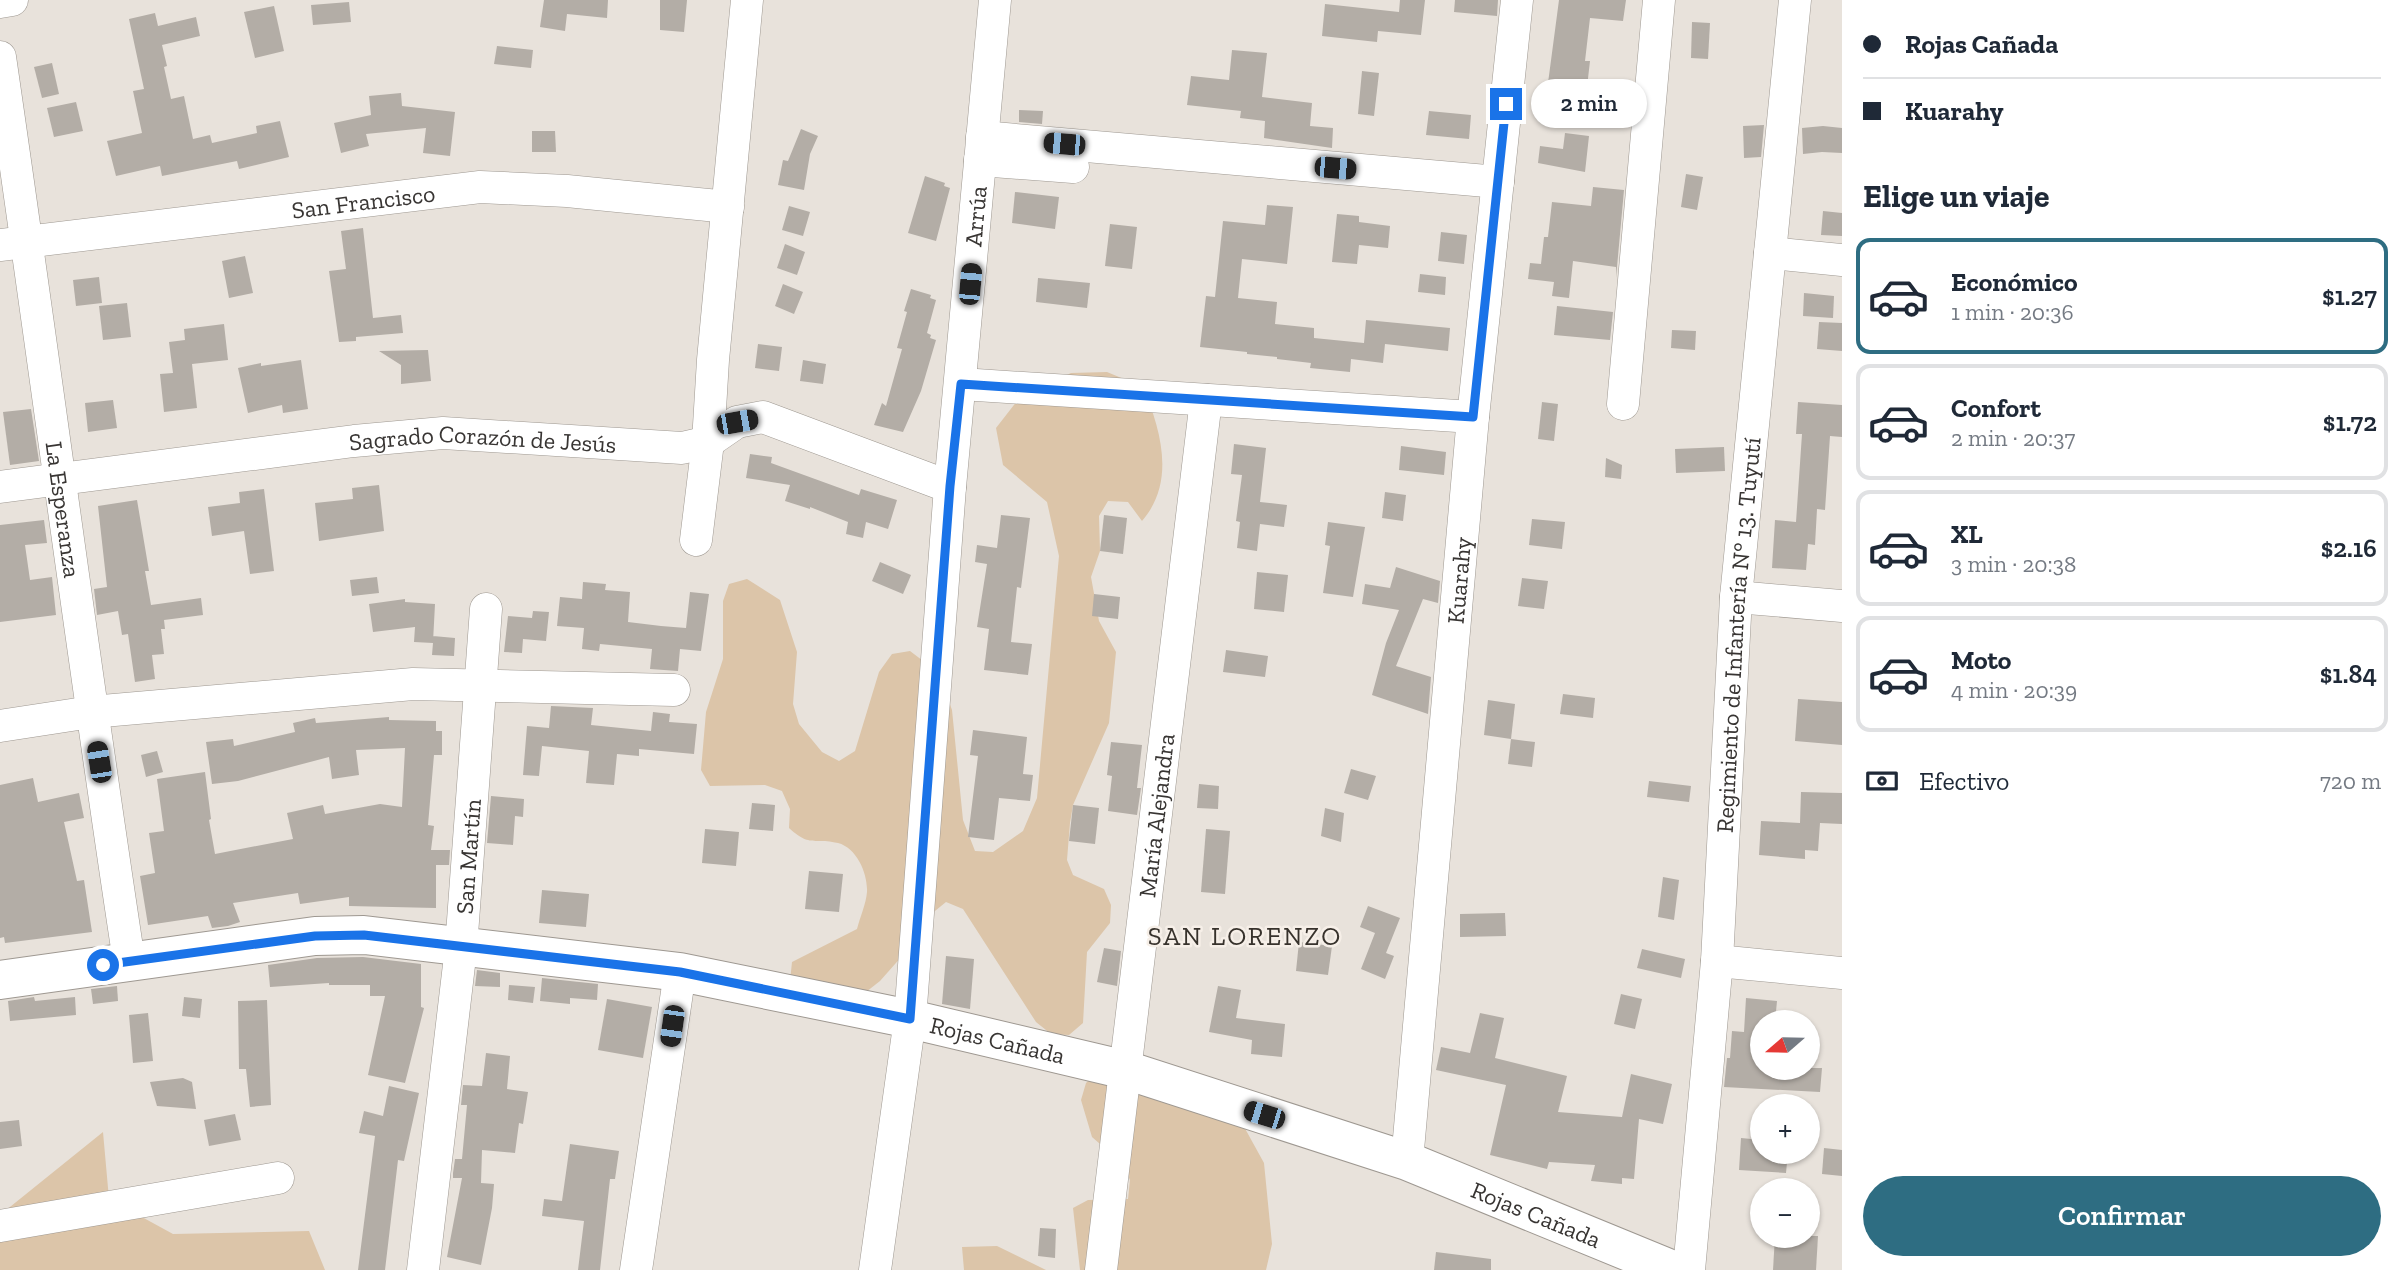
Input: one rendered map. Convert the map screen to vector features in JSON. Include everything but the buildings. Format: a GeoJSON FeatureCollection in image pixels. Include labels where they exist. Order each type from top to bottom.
{"type":"FeatureCollection","features":[{"type":"Feature","properties":{"kind":"main road","name":"Rojas Cañada"},"geometry":{"type":"LineString","coordinates":[[0,980],[315,936],[364,935],[680,972],[910,1019],[1126,1070],[1408,1161],[1650,1266]]}},
{"type":"Feature","properties":{"kind":"street"},"geometry":{"type":"LineString","coordinates":[[0,2],[12,0]]}},
{"type":"Feature","properties":{"kind":"street"},"geometry":{"type":"LineString","coordinates":[[696,540],[708,442],[747,0]]}},
{"type":"Feature","properties":{"kind":"street","name":"Arrúa"},"geometry":{"type":"LineString","coordinates":[[874,1270],[910,1019],[950,486],[995,0]]}},
{"type":"Feature","properties":{"kind":"street","name":"Kuarahy"},"geometry":{"type":"LineString","coordinates":[[1408,1161],[1473,417],[1517,0]]}},
{"type":"Feature","properties":{"kind":"street"},"geometry":{"type":"LineString","coordinates":[[1623,404],[1659,0]]}},
{"type":"Feature","properties":{"kind":"street","name":"Regimiento de Infantería N° 13. Tuyutí"},"geometry":{"type":"LineString","coordinates":[[1689,1270],[1717,961],[1736,597],[1795,0]]}},
{"type":"Feature","properties":{"kind":"street","name":"La Esperanza"},"geometry":{"type":"LineString","coordinates":[[0,57],[13,243],[61,479],[91,712],[129,961]]}},
{"type":"Feature","properties":{"kind":"street"},"geometry":{"type":"LineString","coordinates":[[981,148],[1497,191]]}},
{"type":"Feature","properties":{"kind":"street","name":"San Francisco"},"geometry":{"type":"LineString","coordinates":[[13,243],[480,187],[567,191],[728,207]]}},
{"type":"Feature","properties":{"kind":"street"},"geometry":{"type":"LineString","coordinates":[[1770,253],[1842,260]]}},
{"type":"Feature","properties":{"kind":"street"},"geometry":{"type":"LineString","coordinates":[[961,384],[1473,417]]}},
{"type":"Feature","properties":{"kind":"street","name":"María Alejandra"},"geometry":{"type":"LineString","coordinates":[[1101,1270],[1206,400]]}},
{"type":"Feature","properties":{"kind":"street","name":"Sagrado Corazón de Jesús"},"geometry":{"type":"LineString","coordinates":[[0,487],[354,440],[443,433],[682,448],[708,442],[737,422],[763,417],[950,486]]}},
{"type":"Feature","properties":{"kind":"street"},"geometry":{"type":"LineString","coordinates":[[1736,597],[1842,606]]}},
{"type":"Feature","properties":{"kind":"street","name":"San Martín"},"geometry":{"type":"LineString","coordinates":[[423,1270],[461,947],[486,609]]}},
{"type":"Feature","properties":{"kind":"street"},"geometry":{"type":"LineString","coordinates":[[0,726],[91,712],[413,684],[674,690]]}},
{"type":"Feature","properties":{"kind":"street"},"geometry":{"type":"LineString","coordinates":[[1717,961],[1842,973]]}},
{"type":"Feature","properties":{"kind":"street"},"geometry":{"type":"LineString","coordinates":[[636,1270],[680,972]]}},
{"type":"Feature","properties":{"kind":"street"},"geometry":{"type":"LineString","coordinates":[[0,1226],[278,1178]]}},
{"type":"Feature","properties":{"kind":"shaded area"},"geometry":{"type":"Polygon","coordinates":[[[1107,372],[1143,387],[1160,438],[1162,473],[1153,506],[1142,521],[1128,502],[1108,501],[1099,516],[1100,551],[1091,577],[1099,621],[1116,652],[1109,723],[1073,805],[1067,860],[1073,875],[1104,889],[1111,905],[1110,923],[1087,952],[1083,1023],[1069,1035],[1051,1034],[1036,1022],[963,909],[946,902],[919,924],[903,955],[880,981],[866,992],[790,981],[792,962],[857,929],[867,885],[860,863],[851,850],[830,841],[802,838],[789,828],[790,809],[782,791],[765,785],[710,786],[701,770],[706,712],[723,659],[723,601],[729,584],[747,579],[780,600],[797,652],[793,704],[799,724],[822,752],[839,761],[855,751],[879,672],[892,654],[910,651],[939,673],[952,710],[963,820],[975,851],[993,852],[1023,831],[1037,798],[1059,556],[1047,502],[1003,465],[996,428],[1021,396],[1071,373],[1107,372]]]}},
{"type":"Feature","properties":{"kind":"shaded area"},"geometry":{"type":"Polygon","coordinates":[[[1100,1069],[1237,1114],[1264,1163],[1272,1244],[1266,1270],[1080,1270],[1073,1208],[1088,1200],[1128,1199],[1130,1180],[1122,1163],[1092,1137],[1081,1100],[1086,1083],[1100,1069]]]}},
{"type":"Feature","properties":{"kind":"shaded area"},"geometry":{"type":"Polygon","coordinates":[[[103,1132],[109,1199],[173,1234],[309,1231],[325,1270],[0,1270],[0,1215],[103,1132]]]}},
{"type":"Feature","properties":{"kind":"shaded area"},"geometry":{"type":"Polygon","coordinates":[[[997,1246],[1046,1270],[964,1270],[962,1247],[997,1246]]]}},
{"type":"Feature","properties":{"kind":"district","name":"SAN LORENZO"},"geometry":{"type":"Point","coordinates":[1245,936]}},
{"type":"Feature","properties":{"kind":"route"},"geometry":{"type":"LineString","coordinates":[[103,965],[315,936],[364,935],[680,972],[910,1019],[950,486],[961,384],[1473,417],[1506,104]]}}]}
